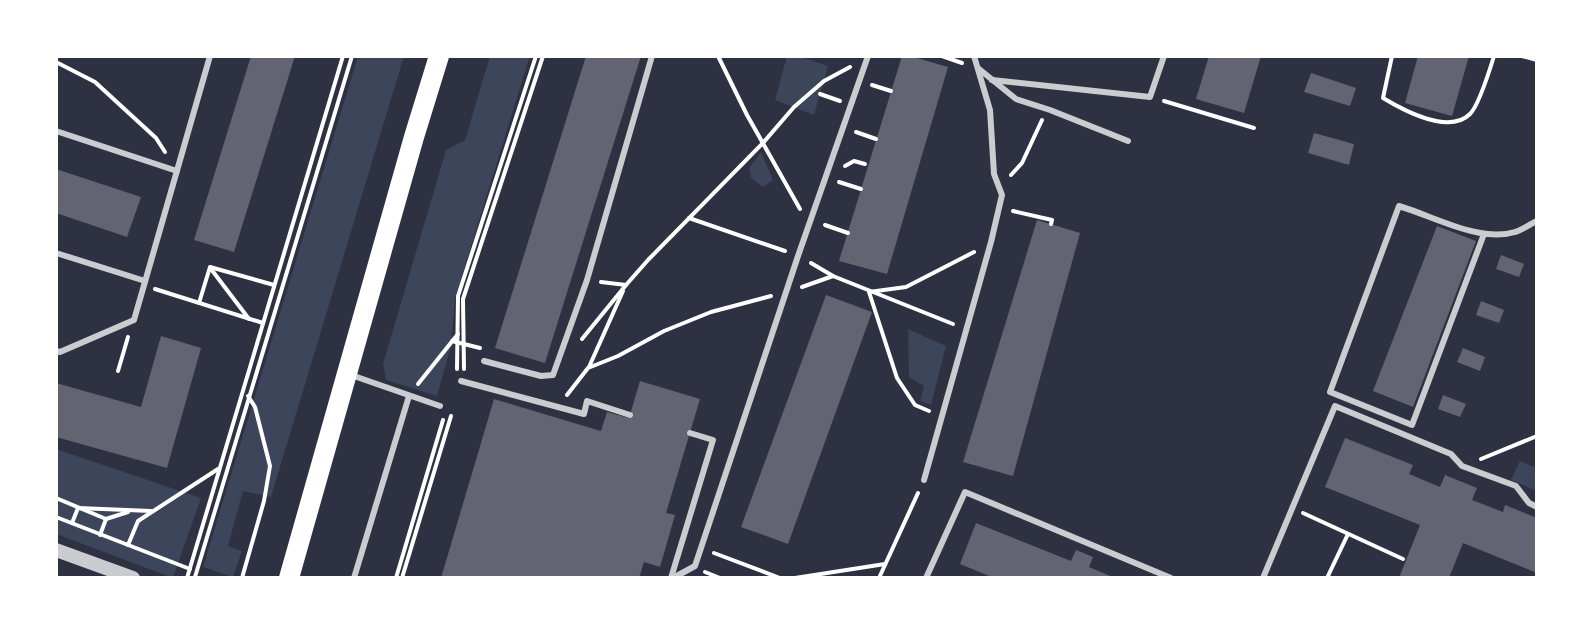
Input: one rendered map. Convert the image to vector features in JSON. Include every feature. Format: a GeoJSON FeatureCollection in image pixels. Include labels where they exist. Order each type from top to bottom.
{"type":"FeatureCollection","features":[{"type":"Feature","properties":{"kind":"main road"},"geometry":{"type":"LineString","coordinates":[[289,578],[439,56]]}},
{"type":"Feature","properties":{"kind":"street"},"geometry":{"type":"LineString","coordinates":[[56,550],[132,578]]}},
{"type":"Feature","properties":{"kind":"lane"},"geometry":{"type":"LineString","coordinates":[[56,351],[60,352],[134,320],[210,56]]}},
{"type":"Feature","properties":{"kind":"lane"},"geometry":{"type":"LineString","coordinates":[[484,361],[541,376],[553,375],[587,280],[652,56]]}},
{"type":"Feature","properties":{"kind":"lane"},"geometry":{"type":"LineString","coordinates":[[672,578],[695,566],[868,56]]}},
{"type":"Feature","properties":{"kind":"lane"},"geometry":{"type":"LineString","coordinates":[[924,480],[1002,195],[994,174],[990,110],[974,56]]}},
{"type":"Feature","properties":{"kind":"lane"},"geometry":{"type":"LineString","coordinates":[[992,80],[1150,97],[1164,56]]}},
{"type":"Feature","properties":{"kind":"lane"},"geometry":{"type":"LineString","coordinates":[[979,69],[1016,99],[1128,141]]}},
{"type":"Feature","properties":{"kind":"lane"},"geometry":{"type":"LineString","coordinates":[[56,131],[177,171]]}},
{"type":"Feature","properties":{"kind":"lane"},"geometry":{"type":"LineString","coordinates":[[1484,234],[1412,425],[1330,392],[1399,206],[1484,234],[1516,232],[1537,221]]}},
{"type":"Feature","properties":{"kind":"lane"},"geometry":{"type":"LineString","coordinates":[[56,253],[144,283]]}},
{"type":"Feature","properties":{"kind":"lane"},"geometry":{"type":"LineString","coordinates":[[347,374],[440,406]]}},
{"type":"Feature","properties":{"kind":"lane"},"geometry":{"type":"LineString","coordinates":[[458,379],[584,414],[587,401],[630,415]]}},
{"type":"Feature","properties":{"kind":"lane"},"geometry":{"type":"LineString","coordinates":[[354,578],[409,396]]}},
{"type":"Feature","properties":{"kind":"lane"},"geometry":{"type":"LineString","coordinates":[[1263,578],[1335,406],[1451,454],[1462,466],[1516,486],[1529,503],[1537,507]]}},
{"type":"Feature","properties":{"kind":"lane"},"geometry":{"type":"LineString","coordinates":[[672,578],[713,440],[690,433]]}},
{"type":"Feature","properties":{"kind":"lane"},"geometry":{"type":"LineString","coordinates":[[929,577],[965,492],[1171,578]]}},
{"type":"Feature","properties":{"kind":"path"},"geometry":{"type":"LineString","coordinates":[[343,56],[187,577],[197,577],[352,56]]}},
{"type":"Feature","properties":{"kind":"path"},"geometry":{"type":"LineString","coordinates":[[402,578],[458,379],[458,296],[536,56]]}},
{"type":"Feature","properties":{"kind":"path"},"geometry":{"type":"LineString","coordinates":[[458,379],[465,368],[463,299],[543,56]]}},
{"type":"Feature","properties":{"kind":"path"},"geometry":{"type":"LineString","coordinates":[[718,56],[763,143],[810,223],[848,233]]}},
{"type":"Feature","properties":{"kind":"path"},"geometry":{"type":"LineString","coordinates":[[1392,56],[1383,98],[1412,114],[1451,123],[1470,114],[1484,88],[1494,56]]}},
{"type":"Feature","properties":{"kind":"path"},"geometry":{"type":"LineString","coordinates":[[1522,56],[1537,60]]}},
{"type":"Feature","properties":{"kind":"path"},"geometry":{"type":"LineString","coordinates":[[56,62],[95,82],[156,138],[177,171]]}},
{"type":"Feature","properties":{"kind":"path"},"geometry":{"type":"LineString","coordinates":[[581,342],[626,285],[794,107],[824,81],[852,66]]}},
{"type":"Feature","properties":{"kind":"path"},"geometry":{"type":"LineString","coordinates":[[820,94],[833,99]]}},
{"type":"Feature","properties":{"kind":"path"},"geometry":{"type":"LineString","coordinates":[[1150,97],[1254,128]]}},
{"type":"Feature","properties":{"kind":"path"},"geometry":{"type":"LineString","coordinates":[[1002,195],[1005,182],[1022,163],[1044,116],[1050,110]]}},
{"type":"Feature","properties":{"kind":"path"},"geometry":{"type":"LineString","coordinates":[[842,127],[876,139]]}},
{"type":"Feature","properties":{"kind":"path"},"geometry":{"type":"LineString","coordinates":[[826,177],[861,189]]}},
{"type":"Feature","properties":{"kind":"path"},"geometry":{"type":"LineString","coordinates":[[999,207],[1052,220],[1051,224]]}},
{"type":"Feature","properties":{"kind":"path"},"geometry":{"type":"LineString","coordinates":[[689,218],[798,256],[869,292],[967,329]]}},
{"type":"Feature","properties":{"kind":"path"},"geometry":{"type":"LineString","coordinates":[[869,292],[906,287],[991,242]]}},
{"type":"Feature","properties":{"kind":"path"},"geometry":{"type":"LineString","coordinates":[[210,267],[274,285]]}},
{"type":"Feature","properties":{"kind":"path"},"geometry":{"type":"LineString","coordinates":[[199,303],[210,267]]}},
{"type":"Feature","properties":{"kind":"path"},"geometry":{"type":"LineString","coordinates":[[210,267],[249,319]]}},
{"type":"Feature","properties":{"kind":"path"},"geometry":{"type":"LineString","coordinates":[[588,368],[711,312],[833,276]]}},
{"type":"Feature","properties":{"kind":"path"},"geometry":{"type":"LineString","coordinates":[[587,280],[626,285]]}},
{"type":"Feature","properties":{"kind":"path"},"geometry":{"type":"LineString","coordinates":[[144,283],[263,323]]}},
{"type":"Feature","properties":{"kind":"path"},"geometry":{"type":"LineString","coordinates":[[558,406],[588,368],[626,285]]}},
{"type":"Feature","properties":{"kind":"path"},"geometry":{"type":"LineString","coordinates":[[869,292],[897,378],[915,405],[942,417]]}},
{"type":"Feature","properties":{"kind":"path"},"geometry":{"type":"LineString","coordinates":[[118,371],[134,320]]}},
{"type":"Feature","properties":{"kind":"path"},"geometry":{"type":"LineString","coordinates":[[409,396],[464,326]]}},
{"type":"Feature","properties":{"kind":"path"},"geometry":{"type":"LineString","coordinates":[[242,578],[264,501],[270,466],[255,407],[244,389]]}},
{"type":"Feature","properties":{"kind":"path"},"geometry":{"type":"LineString","coordinates":[[396,578],[443,419]]}},
{"type":"Feature","properties":{"kind":"path"},"geometry":{"type":"LineString","coordinates":[[1462,466],[1537,436]]}},
{"type":"Feature","properties":{"kind":"path"},"geometry":{"type":"LineString","coordinates":[[128,545],[138,521],[220,468]]}},
{"type":"Feature","properties":{"kind":"path"},"geometry":{"type":"LineString","coordinates":[[879,578],[924,480]]}},
{"type":"Feature","properties":{"kind":"path"},"geometry":{"type":"LineString","coordinates":[[56,498],[106,519],[132,511]]}},
{"type":"Feature","properties":{"kind":"path"},"geometry":{"type":"LineString","coordinates":[[78,508],[153,511]]}},
{"type":"Feature","properties":{"kind":"path"},"geometry":{"type":"LineString","coordinates":[[72,523],[78,508]]}},
{"type":"Feature","properties":{"kind":"path"},"geometry":{"type":"LineString","coordinates":[[1293,508],[1403,559]]}},
{"type":"Feature","properties":{"kind":"path"},"geometry":{"type":"LineString","coordinates":[[56,517],[190,569]]}},
{"type":"Feature","properties":{"kind":"path"},"geometry":{"type":"LineString","coordinates":[[100,535],[106,519]]}},
{"type":"Feature","properties":{"kind":"path"},"geometry":{"type":"LineString","coordinates":[[1327,578],[1348,534]]}},
{"type":"Feature","properties":{"kind":"path"},"geometry":{"type":"LineString","coordinates":[[701,548],[780,578]]}},
{"type":"Feature","properties":{"kind":"path"},"geometry":{"type":"LineString","coordinates":[[795,578],[885,564]]}},
{"type":"Feature","properties":{"kind":"path"},"geometry":{"type":"LineString","coordinates":[[703,571],[720,578]]}},
{"type":"Feature","properties":{"kind":"shaded area"},"geometry":{"type":"Polygon","coordinates":[[[358,56],[404,56],[271,497],[243,491],[228,546],[242,551],[233,577],[203,567],[358,56]]]}},
{"type":"Feature","properties":{"kind":"shaded area"},"geometry":{"type":"Polygon","coordinates":[[[490,56],[530,56],[455,298],[451,346],[437,396],[386,380],[383,364],[446,150],[465,140],[490,56]]]}},
{"type":"Feature","properties":{"kind":"shaded area"},"geometry":{"type":"Polygon","coordinates":[[[787,56],[798,56],[828,66],[814,115],[775,100],[787,56]]]}},
{"type":"Feature","properties":{"kind":"shaded area"},"geometry":{"type":"Polygon","coordinates":[[[761,152],[773,180],[763,187],[751,178],[749,168],[761,152]]]}},
{"type":"Feature","properties":{"kind":"shaded area"},"geometry":{"type":"Polygon","coordinates":[[[908,329],[946,346],[931,405],[920,401],[924,386],[909,377],[908,329]]]}},
{"type":"Feature","properties":{"kind":"shaded area"},"geometry":{"type":"Polygon","coordinates":[[[56,449],[201,498],[173,578],[56,534],[56,449]]]}},
{"type":"Feature","properties":{"kind":"shaded area"},"geometry":{"type":"Polygon","coordinates":[[[1520,461],[1537,468],[1537,491],[1511,480],[1520,461]]]}},
{"type":"Feature","properties":{"kind":"building"},"geometry":{"type":"Polygon","coordinates":[[[251,56],[295,56],[234,252],[194,240],[251,56]]]}},
{"type":"Feature","properties":{"kind":"building"},"geometry":{"type":"Polygon","coordinates":[[[586,56],[641,56],[545,363],[495,348],[586,56]]]}},
{"type":"Feature","properties":{"kind":"building"},"geometry":{"type":"Polygon","coordinates":[[[902,56],[948,67],[887,274],[839,261],[902,56]]]}},
{"type":"Feature","properties":{"kind":"building"},"geometry":{"type":"Polygon","coordinates":[[[1209,56],[1261,56],[1244,113],[1196,99],[1209,56]]]}},
{"type":"Feature","properties":{"kind":"building"},"geometry":{"type":"Polygon","coordinates":[[[1418,56],[1469,56],[1452,116],[1405,103],[1418,56]]]}},
{"type":"Feature","properties":{"kind":"building"},"geometry":{"type":"Polygon","coordinates":[[[1311,73],[1356,88],[1350,106],[1304,92],[1311,73]]]}},
{"type":"Feature","properties":{"kind":"building"},"geometry":{"type":"Polygon","coordinates":[[[1314,133],[1354,144],[1349,165],[1308,153],[1314,133]]]}},
{"type":"Feature","properties":{"kind":"building"},"geometry":{"type":"Polygon","coordinates":[[[56,169],[141,197],[127,237],[56,213],[56,169]]]}},
{"type":"Feature","properties":{"kind":"building"},"geometry":{"type":"Polygon","coordinates":[[[1037,220],[1080,233],[1013,476],[963,462],[1037,220]]]}},
{"type":"Feature","properties":{"kind":"building"},"geometry":{"type":"Polygon","coordinates":[[[1437,226],[1476,241],[1413,407],[1373,391],[1437,226]]]}},
{"type":"Feature","properties":{"kind":"building"},"geometry":{"type":"Polygon","coordinates":[[[1501,255],[1524,264],[1519,277],[1496,269],[1501,255]]]}},
{"type":"Feature","properties":{"kind":"building"},"geometry":{"type":"Polygon","coordinates":[[[826,295],[872,312],[788,544],[741,527],[826,295]]]}},
{"type":"Feature","properties":{"kind":"building"},"geometry":{"type":"Polygon","coordinates":[[[1481,301],[1504,310],[1499,323],[1476,315],[1481,301]]]}},
{"type":"Feature","properties":{"kind":"building"},"geometry":{"type":"Polygon","coordinates":[[[161,336],[201,348],[167,468],[56,437],[56,383],[141,407],[161,336]]]}},
{"type":"Feature","properties":{"kind":"building"},"geometry":{"type":"Polygon","coordinates":[[[1463,348],[1485,357],[1480,371],[1457,362],[1463,348]]]}},
{"type":"Feature","properties":{"kind":"building"},"geometry":{"type":"Polygon","coordinates":[[[640,381],[700,399],[666,513],[675,515],[660,567],[644,562],[639,578],[441,578],[494,399],[601,431],[607,412],[629,418],[640,381]]]}},
{"type":"Feature","properties":{"kind":"building"},"geometry":{"type":"Polygon","coordinates":[[[1443,395],[1466,404],[1460,417],[1438,409],[1443,395]]]}},
{"type":"Feature","properties":{"kind":"building"},"geometry":{"type":"Polygon","coordinates":[[[1345,438],[1413,465],[1409,474],[1440,487],[1445,475],[1477,488],[1472,500],[1503,512],[1505,505],[1537,518],[1537,573],[1463,543],[1449,578],[1399,578],[1420,525],[1325,487],[1345,438]]]}},
{"type":"Feature","properties":{"kind":"building"},"geometry":{"type":"Polygon","coordinates":[[[976,523],[1071,561],[1076,550],[1093,557],[1089,567],[1115,578],[994,578],[960,564],[976,523]]]}}]}
